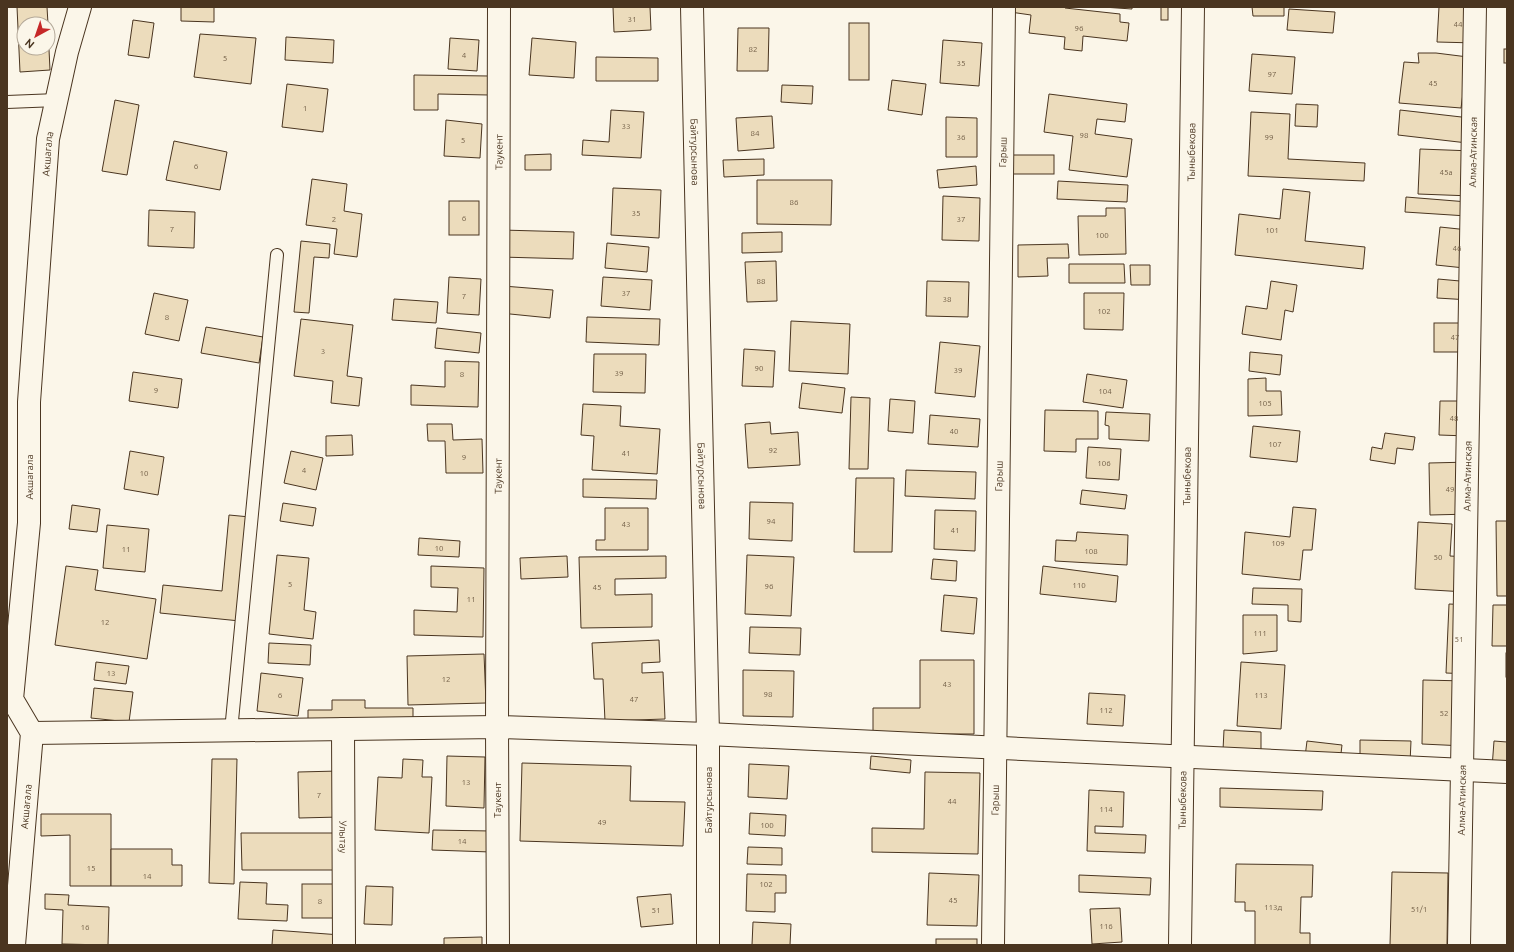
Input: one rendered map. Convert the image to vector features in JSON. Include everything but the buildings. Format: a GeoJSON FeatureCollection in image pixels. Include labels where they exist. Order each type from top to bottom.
{"type":"FeatureCollection","features":[{"type":"Feature","properties":{"kind":"street","name":"Акшагала"},"geometry":{"type":"LineString","coordinates":[[14,945],[32,733],[12,698],[29,523],[29,402],[48,139],[67,52],[80,7]]}},
{"type":"Feature","properties":{"kind":"street","name":"Таукент"},"geometry":{"type":"LineString","coordinates":[[498,945],[497,727],[499,7]]}},
{"type":"Feature","properties":{"kind":"street","name":"Байтурсынова"},"geometry":{"type":"LineString","coordinates":[[692,7],[708,734],[708,945]]}},
{"type":"Feature","properties":{"kind":"street","name":"Гарыш"},"geometry":{"type":"LineString","coordinates":[[993,945],[1004,7]]}},
{"type":"Feature","properties":{"kind":"street","name":"Тыныбекова"},"geometry":{"type":"LineString","coordinates":[[1180,945],[1193,7]]}},
{"type":"Feature","properties":{"kind":"street","name":"Алма-Атинская"},"geometry":{"type":"LineString","coordinates":[[1459,945],[1475,7]]}},
{"type":"Feature","properties":{"kind":"street"},"geometry":{"type":"LineString","coordinates":[[32,733],[497,727],[708,734],[1507,772]]}},
{"type":"Feature","properties":{"kind":"street","name":"Улытау"},"geometry":{"type":"LineString","coordinates":[[344,729],[344,945]]}},
{"type":"Feature","properties":{"kind":"lane"},"geometry":{"type":"LineString","coordinates":[[7,102],[57,100]]}},
{"type":"Feature","properties":{"kind":"lane"},"geometry":{"type":"LineString","coordinates":[[231,730],[277,255]]}}]}
